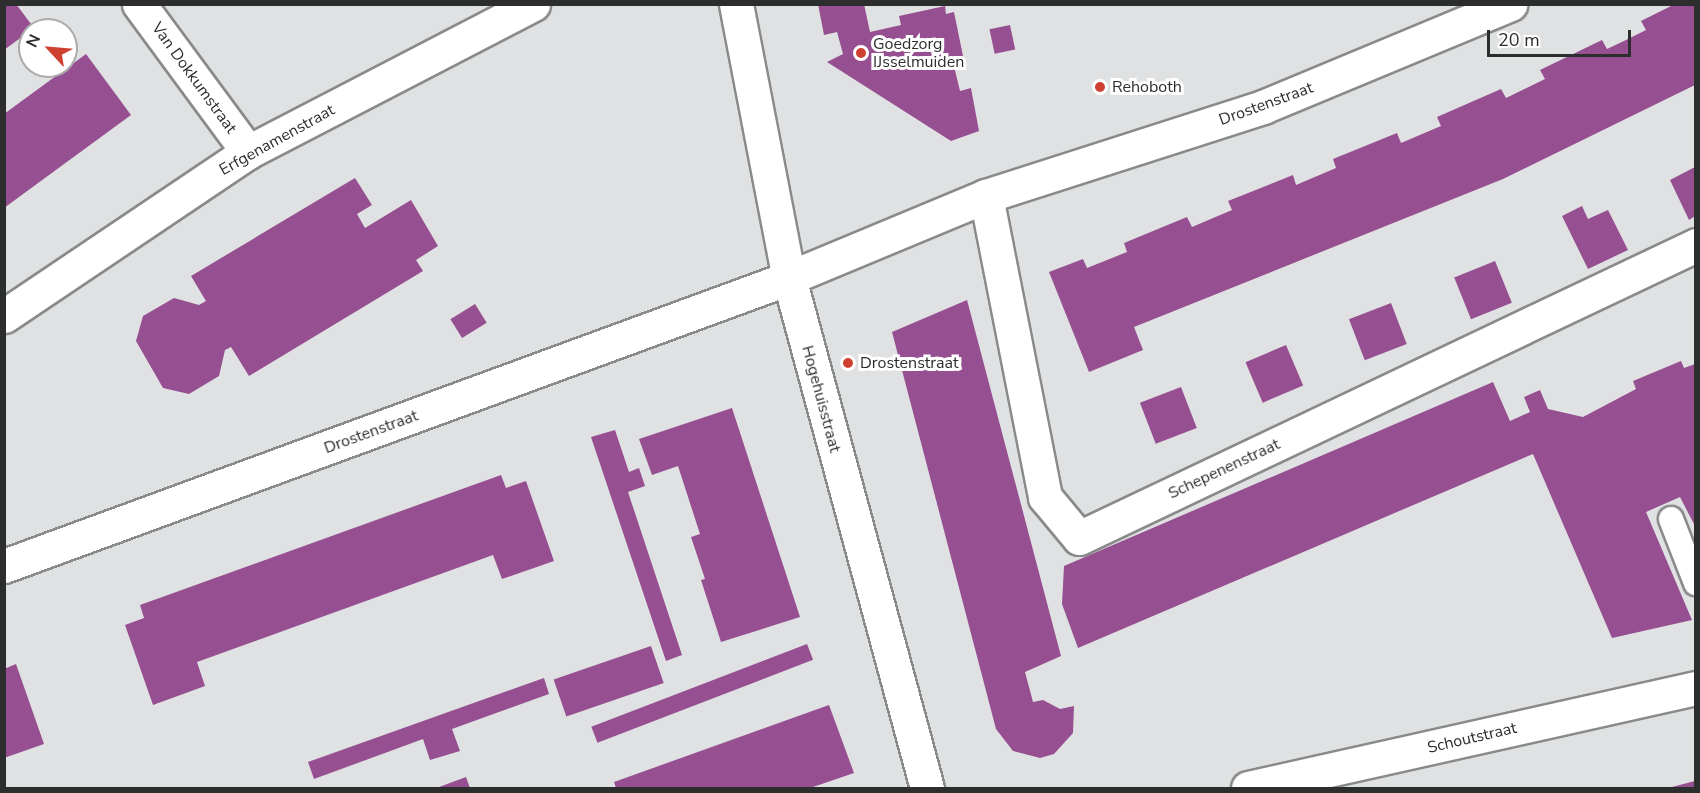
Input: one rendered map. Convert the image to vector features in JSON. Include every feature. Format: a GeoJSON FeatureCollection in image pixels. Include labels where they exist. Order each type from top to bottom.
{"type":"FeatureCollection","features":[{"type":"Feature","properties":{"kind":"street","name":"Van Dokkumstraat"},"geometry":{"type":"LineString","coordinates":[[139,4],[248,152]]}},
{"type":"Feature","properties":{"kind":"street","name":"Erfgenamenstraat"},"geometry":{"type":"LineString","coordinates":[[4,316],[248,152],[533,4]]}},
{"type":"Feature","properties":{"kind":"street","name":"Hogehuisstraat"},"geometry":{"type":"LineString","coordinates":[[736,4],[789,278],[927,789]]}},
{"type":"Feature","properties":{"kind":"street","name":"Drostenstraat"},"geometry":{"type":"LineString","coordinates":[[4,566],[789,278],[986,196],[1263,107],[1510,4]]}},
{"type":"Feature","properties":{"kind":"street","name":"Schepenenstraat"},"geometry":{"type":"LineString","coordinates":[[986,196],[1045,497],[1079,538],[1695,245]]}},
{"type":"Feature","properties":{"kind":"street","name":"Schoutstraat"},"geometry":{"type":"LineString","coordinates":[[1248,789],[1695,688]]}},
{"type":"Feature","properties":{"kind":"lane"},"geometry":{"type":"LineString","coordinates":[[1671,519],[1695,583]]}},
{"type":"Feature","properties":{"kind":"building"},"geometry":{"type":"Polygon","coordinates":[[[4,4],[16,4],[26,18],[18,18],[18,40],[4,50],[4,4]]]}},
{"type":"Feature","properties":{"kind":"building"},"geometry":{"type":"Polygon","coordinates":[[[818,4],[864,4],[870,32],[901,25],[899,16],[945,6],[946,14],[954,12],[963,56],[952,58],[960,91],[971,88],[979,131],[951,141],[827,62],[843,54],[837,32],[824,35],[818,4]]]}},
{"type":"Feature","properties":{"kind":"building"},"geometry":{"type":"Polygon","coordinates":[[[1675,4],[1695,4],[1695,85],[1503,179],[1134,327],[1143,350],[1089,372],[1049,272],[1083,259],[1087,268],[1127,252],[1124,243],[1187,217],[1192,227],[1232,210],[1228,201],[1293,175],[1296,185],[1336,168],[1333,159],[1397,133],[1401,143],[1441,126],[1437,117],[1501,89],[1506,98],[1545,79],[1540,70],[1602,40],[1607,49],[1646,30],[1641,21],[1675,4]]]}},
{"type":"Feature","properties":{"kind":"building"},"geometry":{"type":"Polygon","coordinates":[[[1010,25],[1015,49],[995,54],[989,29],[1010,25]]]}},
{"type":"Feature","properties":{"kind":"building"},"geometry":{"type":"Polygon","coordinates":[[[86,54],[131,115],[4,208],[4,114],[53,78],[78,78],[78,60],[86,54]]]}},
{"type":"Feature","properties":{"kind":"building"},"geometry":{"type":"Polygon","coordinates":[[[1695,167],[1695,216],[1689,220],[1670,180],[1695,167]]]}},
{"type":"Feature","properties":{"kind":"building"},"geometry":{"type":"Polygon","coordinates":[[[355,178],[372,205],[357,214],[365,228],[411,200],[438,246],[416,260],[423,271],[249,376],[231,347],[225,350],[219,376],[189,394],[163,388],[136,341],[143,316],[174,298],[199,305],[206,301],[191,276],[355,178]]]}},
{"type":"Feature","properties":{"kind":"building"},"geometry":{"type":"Polygon","coordinates":[[[1582,206],[1588,219],[1608,210],[1628,250],[1588,269],[1562,216],[1582,206]]]}},
{"type":"Feature","properties":{"kind":"building"},"geometry":{"type":"Polygon","coordinates":[[[1495,261],[1512,303],[1471,319],[1454,277],[1495,261]]]}},
{"type":"Feature","properties":{"kind":"building"},"geometry":{"type":"Polygon","coordinates":[[[967,300],[1061,656],[1025,672],[1033,702],[1043,700],[1060,709],[1074,706],[1073,733],[1054,754],[1040,758],[1013,751],[996,729],[892,332],[967,300]]]}},
{"type":"Feature","properties":{"kind":"building"},"geometry":{"type":"Polygon","coordinates":[[[1391,303],[1407,344],[1365,360],[1349,319],[1391,303]]]}},
{"type":"Feature","properties":{"kind":"building"},"geometry":{"type":"Polygon","coordinates":[[[475,304],[487,323],[462,338],[450,319],[475,304]]]}},
{"type":"Feature","properties":{"kind":"building"},"geometry":{"type":"Polygon","coordinates":[[[1286,345],[1303,386],[1263,403],[1245,362],[1286,345]]]}},
{"type":"Feature","properties":{"kind":"building"},"geometry":{"type":"Polygon","coordinates":[[[1681,361],[1684,368],[1695,364],[1695,526],[1680,497],[1646,512],[1692,620],[1612,638],[1533,454],[1078,648],[1062,604],[1064,566],[1493,382],[1510,421],[1530,412],[1524,397],[1540,390],[1548,409],[1583,417],[1636,389],[1633,381],[1681,361]]]}},
{"type":"Feature","properties":{"kind":"building"},"geometry":{"type":"Polygon","coordinates":[[[1181,387],[1197,428],[1156,444],[1140,403],[1181,387]]]}},
{"type":"Feature","properties":{"kind":"building"},"geometry":{"type":"Polygon","coordinates":[[[732,408],[800,617],[721,642],[701,580],[705,579],[691,537],[700,534],[678,466],[652,475],[639,439],[732,408]]]}},
{"type":"Feature","properties":{"kind":"building"},"geometry":{"type":"Polygon","coordinates":[[[615,430],[629,472],[639,468],[645,486],[628,492],[682,655],[666,661],[591,437],[615,430]]]}},
{"type":"Feature","properties":{"kind":"building"},"geometry":{"type":"Polygon","coordinates":[[[501,475],[506,488],[526,481],[554,561],[502,579],[493,555],[197,662],[205,686],[153,705],[125,625],[144,618],[140,605],[501,475]]]}},
{"type":"Feature","properties":{"kind":"building"},"geometry":{"type":"Polygon","coordinates":[[[807,644],[813,660],[597,743],[591,727],[807,644]]]}},
{"type":"Feature","properties":{"kind":"building"},"geometry":{"type":"Polygon","coordinates":[[[651,646],[664,683],[566,716],[554,680],[651,646]]]}},
{"type":"Feature","properties":{"kind":"building"},"geometry":{"type":"Polygon","coordinates":[[[16,664],[44,744],[4,758],[4,669],[16,664]]]}},
{"type":"Feature","properties":{"kind":"building"},"geometry":{"type":"Polygon","coordinates":[[[544,678],[549,694],[452,729],[460,751],[430,760],[423,739],[314,779],[308,762],[544,678]]]}},
{"type":"Feature","properties":{"kind":"building"},"geometry":{"type":"Polygon","coordinates":[[[829,705],[854,773],[810,788],[616,788],[614,782],[829,705]]]}},
{"type":"Feature","properties":{"kind":"building"},"geometry":{"type":"Polygon","coordinates":[[[466,777],[470,788],[439,788],[439,787],[466,777]]]}},
{"type":"Feature","properties":{"kind":"building"},"geometry":{"type":"Polygon","coordinates":[[[1695,781],[1695,788],[1668,788],[1695,781]]]}},
{"type":"Feature","properties":{"kind":"place","name":"Goedzorg IJsselmuiden"},"geometry":{"type":"Point","coordinates":[861,53]}},
{"type":"Feature","properties":{"kind":"place","name":"Rehoboth"},"geometry":{"type":"Point","coordinates":[1100,87]}},
{"type":"Feature","properties":{"kind":"place","name":"Drostenstraat"},"geometry":{"type":"Point","coordinates":[848,363]}}]}
